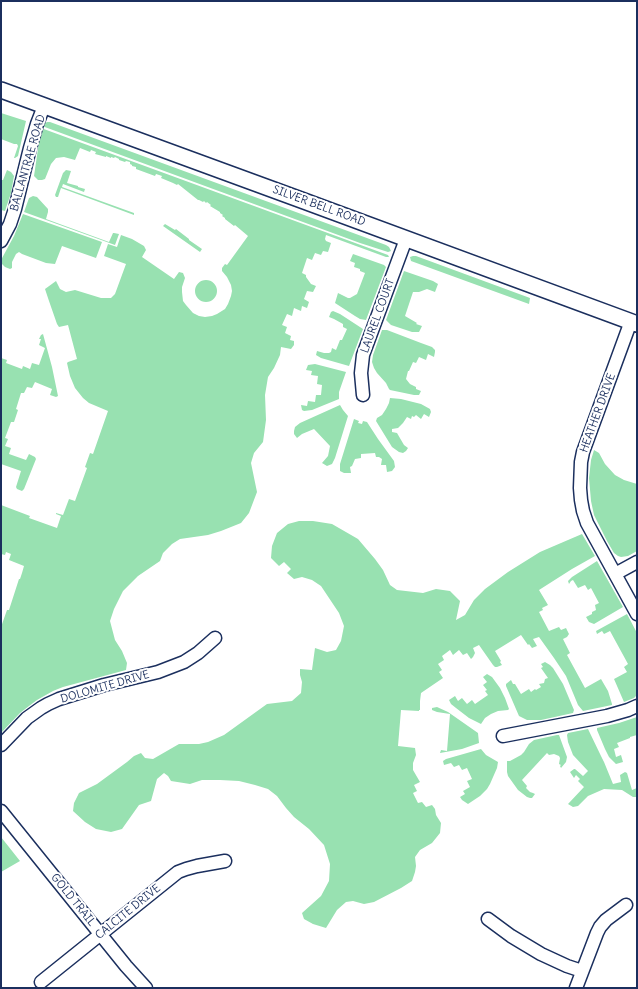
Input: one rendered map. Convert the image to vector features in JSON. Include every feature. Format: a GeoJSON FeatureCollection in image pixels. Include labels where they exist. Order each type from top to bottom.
{"type":"FeatureCollection","features":[{"type":"Feature","properties":{"kind":"street","name":"SILVER BELL ROAD"},"geometry":{"type":"LineString","coordinates":[[1,90],[634,322]]}},
{"type":"Feature","properties":{"kind":"street","name":"BALLANTRAE ROAD"},"geometry":{"type":"LineString","coordinates":[[1,241],[10,224],[15,210],[35,130],[44,106]]}},
{"type":"Feature","properties":{"kind":"street","name":"LAUREL COURT"},"geometry":{"type":"LineString","coordinates":[[363,395],[361,373],[364,355],[406,238]]}},
{"type":"Feature","properties":{"kind":"street","name":"HEATHER DRIVE"},"geometry":{"type":"LineString","coordinates":[[634,322],[583,452],[580,488],[583,511],[593,534],[637,614]]}},
{"type":"Feature","properties":{"kind":"street"},"geometry":{"type":"LineString","coordinates":[[615,574],[637,562]]}},
{"type":"Feature","properties":{"kind":"street","name":"DOLOMITE DRIVE"},"geometry":{"type":"LineString","coordinates":[[1,745],[28,718],[48,704],[59,699],[104,685],[158,672],[184,662],[198,653],[215,638]]}},
{"type":"Feature","properties":{"kind":"street"},"geometry":{"type":"LineString","coordinates":[[504,736],[613,714],[637,706]]}},
{"type":"Feature","properties":{"kind":"street","name":"GOLD TRAIL"},"geometry":{"type":"LineString","coordinates":[[1,811],[126,966],[146,988]]}},
{"type":"Feature","properties":{"kind":"street","name":"CALCITE DRIVE"},"geometry":{"type":"LineString","coordinates":[[41,982],[178,872],[198,866],[225,861]]}},
{"type":"Feature","properties":{"kind":"street"},"geometry":{"type":"LineString","coordinates":[[576,988],[600,927],[609,917],[626,905]]}},
{"type":"Feature","properties":{"kind":"street"},"geometry":{"type":"LineString","coordinates":[[488,919],[511,936],[541,954],[582,971]]}},
{"type":"Feature","properties":{"kind":"green space"},"geometry":{"type":"Polygon","coordinates":[[[1,113],[26,121],[18,156],[15,158],[18,146],[17,144],[1,139],[1,113]]]}},
{"type":"Feature","properties":{"kind":"green space"},"geometry":{"type":"Polygon","coordinates":[[[47,122],[386,245],[391,251],[388,252],[360,243],[42,126],[47,122]]]}},
{"type":"Feature","properties":{"kind":"green space"},"geometry":{"type":"Polygon","coordinates":[[[41,128],[388,255],[389,257],[326,235],[326,241],[331,243],[328,252],[323,251],[321,255],[315,253],[312,260],[307,258],[302,273],[306,275],[311,284],[316,286],[313,292],[307,291],[304,299],[309,302],[307,308],[302,306],[301,311],[294,308],[292,316],[287,314],[282,325],[287,327],[285,333],[291,336],[290,340],[294,341],[294,345],[291,349],[281,347],[280,355],[268,377],[265,395],[266,420],[263,442],[254,453],[251,463],[257,492],[249,513],[241,523],[221,531],[208,535],[180,539],[172,544],[163,553],[160,561],[138,576],[123,591],[110,621],[115,640],[127,663],[126,670],[53,691],[37,700],[20,713],[1,733],[1,627],[7,610],[9,610],[24,566],[9,560],[11,554],[6,552],[5,555],[1,554],[1,505],[30,516],[29,518],[57,528],[61,516],[56,513],[63,515],[69,499],[75,501],[87,468],[85,467],[90,453],[93,454],[108,411],[89,403],[75,388],[67,363],[77,359],[68,325],[59,327],[57,324],[45,289],[56,281],[60,289],[66,292],[75,290],[101,298],[111,298],[115,294],[126,264],[104,256],[108,244],[117,247],[121,235],[144,246],[146,250],[142,257],[174,279],[179,272],[183,273],[185,278],[182,287],[183,301],[193,313],[205,317],[212,316],[225,309],[231,296],[231,285],[222,271],[222,268],[225,264],[227,265],[248,236],[225,219],[220,212],[210,206],[211,205],[207,202],[198,200],[178,184],[177,185],[161,178],[162,176],[156,174],[155,176],[136,169],[136,167],[130,164],[130,162],[119,160],[115,157],[111,158],[95,154],[96,152],[91,150],[90,152],[80,148],[75,160],[64,157],[56,158],[51,164],[45,179],[38,180],[34,176],[41,128]]]}},
{"type":"Feature","properties":{"kind":"green space"},"geometry":{"type":"Polygon","coordinates":[[[7,170],[14,176],[11,193],[5,211],[1,210],[1,180],[3,180],[7,170]]]}},
{"type":"Feature","properties":{"kind":"green space"},"geometry":{"type":"Polygon","coordinates":[[[66,170],[71,171],[67,183],[85,189],[84,192],[63,184],[62,187],[134,213],[134,215],[61,188],[58,197],[56,197],[55,195],[63,173],[66,170]]]}},
{"type":"Feature","properties":{"kind":"green space"},"geometry":{"type":"Polygon","coordinates":[[[33,196],[37,197],[48,209],[46,219],[109,242],[113,233],[119,234],[115,245],[24,212],[29,198],[33,196]]]}},
{"type":"Feature","properties":{"kind":"green space"},"geometry":{"type":"Polygon","coordinates":[[[23,214],[102,242],[96,258],[62,246],[55,264],[46,263],[19,252],[16,254],[12,262],[12,268],[10,269],[5,267],[1,263],[1,260],[14,236],[23,214]]]}},
{"type":"Feature","properties":{"kind":"green space"},"geometry":{"type":"Polygon","coordinates":[[[165,224],[175,230],[176,229],[202,249],[200,252],[163,226],[165,224]]]}},
{"type":"Feature","properties":{"kind":"green space"},"geometry":{"type":"Polygon","coordinates":[[[353,254],[386,267],[366,320],[360,319],[335,303],[338,293],[348,298],[357,294],[365,273],[354,267],[355,263],[350,261],[353,254]]]}},
{"type":"Feature","properties":{"kind":"green space"},"geometry":{"type":"Polygon","coordinates":[[[413,256],[530,298],[529,304],[411,261],[410,257],[413,256]]]}},
{"type":"Feature","properties":{"kind":"green space"},"geometry":{"type":"Polygon","coordinates":[[[404,271],[438,284],[435,292],[427,289],[419,292],[413,292],[405,316],[417,323],[416,324],[422,326],[419,332],[412,332],[391,325],[386,320],[404,271]]]}},
{"type":"Feature","properties":{"kind":"green space"},"geometry":{"type":"Polygon","coordinates":[[[206,280],[214,283],[217,291],[214,299],[206,302],[198,299],[195,291],[198,283],[206,280]]]}},
{"type":"Feature","properties":{"kind":"green space"},"geometry":{"type":"Polygon","coordinates":[[[333,311],[363,329],[349,366],[321,358],[316,355],[317,351],[329,353],[331,352],[332,348],[336,350],[347,329],[343,327],[343,324],[329,317],[333,311]]]}},
{"type":"Feature","properties":{"kind":"green space"},"geometry":{"type":"Polygon","coordinates":[[[382,330],[387,330],[432,347],[435,350],[434,357],[428,354],[426,360],[419,357],[416,363],[413,362],[408,371],[406,379],[410,384],[416,387],[416,389],[421,391],[419,395],[390,390],[374,368],[372,362],[373,355],[382,330]]]}},
{"type":"Feature","properties":{"kind":"green space"},"geometry":{"type":"Polygon","coordinates":[[[43,334],[58,396],[56,397],[50,395],[52,389],[35,382],[32,388],[27,387],[24,393],[21,393],[14,422],[11,422],[5,438],[8,439],[5,446],[11,448],[9,454],[26,460],[29,454],[36,459],[22,491],[16,487],[21,471],[1,464],[1,358],[7,360],[6,363],[22,369],[23,366],[30,369],[32,363],[39,365],[45,348],[39,345],[41,339],[39,339],[43,334]]]}},
{"type":"Feature","properties":{"kind":"green space"},"geometry":{"type":"Polygon","coordinates":[[[315,364],[346,372],[339,392],[339,399],[312,410],[304,411],[302,410],[301,405],[307,406],[308,401],[315,402],[316,395],[321,395],[322,385],[317,384],[318,376],[311,375],[312,371],[306,370],[308,365],[315,364]]]}},
{"type":"Feature","properties":{"kind":"green space"},"geometry":{"type":"Polygon","coordinates":[[[390,398],[421,404],[430,409],[431,412],[429,417],[424,414],[421,419],[416,415],[414,417],[412,416],[411,419],[407,417],[398,428],[392,429],[392,432],[397,433],[404,445],[408,448],[403,453],[392,447],[376,421],[386,409],[390,398]]]}},
{"type":"Feature","properties":{"kind":"green space"},"geometry":{"type":"Polygon","coordinates":[[[340,405],[348,416],[335,458],[332,464],[327,466],[322,463],[328,456],[330,446],[314,429],[297,438],[294,431],[295,427],[300,423],[340,405]]]}},
{"type":"Feature","properties":{"kind":"green space"},"geometry":{"type":"Polygon","coordinates":[[[354,419],[359,421],[358,423],[362,424],[363,421],[367,422],[394,461],[395,467],[392,471],[387,472],[386,465],[381,465],[382,459],[376,457],[375,453],[361,454],[361,458],[355,459],[350,467],[351,473],[344,473],[340,471],[340,464],[354,419]]]}},
{"type":"Feature","properties":{"kind":"green space"},"geometry":{"type":"Polygon","coordinates":[[[594,450],[599,453],[605,464],[615,475],[624,480],[637,484],[637,551],[628,556],[621,557],[614,553],[594,515],[589,478],[594,450]]]}},
{"type":"Feature","properties":{"kind":"green space"},"geometry":{"type":"Polygon","coordinates":[[[299,521],[313,521],[332,524],[358,539],[383,570],[390,585],[397,590],[423,593],[436,589],[450,591],[460,601],[456,620],[465,615],[474,600],[485,589],[508,572],[540,552],[582,534],[595,556],[539,590],[548,605],[542,608],[543,610],[539,612],[549,631],[559,627],[561,630],[566,628],[569,634],[563,639],[570,653],[567,655],[585,688],[601,679],[608,691],[612,704],[583,711],[578,705],[566,676],[539,637],[533,639],[537,646],[532,648],[521,635],[495,651],[502,665],[497,667],[493,665],[479,645],[473,648],[475,653],[471,659],[467,653],[463,655],[459,650],[453,655],[450,650],[442,656],[444,660],[438,664],[442,670],[439,672],[443,678],[421,693],[420,710],[401,710],[398,746],[415,748],[416,755],[413,763],[413,770],[420,782],[414,785],[417,791],[413,793],[418,803],[422,802],[426,807],[432,805],[435,809],[436,815],[441,823],[440,833],[432,843],[420,850],[415,857],[416,866],[412,881],[374,902],[364,904],[353,901],[346,902],[337,910],[326,928],[313,924],[304,919],[302,913],[321,896],[329,881],[330,864],[324,845],[309,829],[294,817],[277,796],[268,789],[239,781],[202,780],[190,784],[171,781],[164,773],[157,779],[151,801],[139,805],[122,829],[111,832],[96,829],[85,822],[73,811],[74,803],[79,793],[97,784],[134,756],[141,753],[145,758],[153,759],[179,744],[199,744],[208,742],[224,735],[267,704],[292,701],[301,693],[302,682],[300,669],[312,670],[315,648],[327,652],[336,650],[341,641],[344,626],[339,613],[321,586],[312,580],[302,577],[294,579],[287,573],[291,569],[284,562],[279,566],[271,558],[272,546],[277,533],[288,524],[299,521]]]}},
{"type":"Feature","properties":{"kind":"green space"},"geometry":{"type":"Polygon","coordinates":[[[597,561],[623,607],[594,624],[589,622],[586,617],[596,610],[595,605],[599,603],[591,588],[588,590],[585,585],[578,588],[573,580],[569,584],[568,581],[597,561]]]}},
{"type":"Feature","properties":{"kind":"green space"},"geometry":{"type":"Polygon","coordinates":[[[627,614],[637,633],[637,695],[634,698],[624,702],[614,679],[627,672],[624,667],[628,664],[610,631],[604,634],[602,631],[597,634],[596,631],[627,614]]]}},
{"type":"Feature","properties":{"kind":"green space"},"geometry":{"type":"Polygon","coordinates":[[[545,662],[553,668],[563,684],[574,710],[573,713],[541,720],[527,720],[519,716],[506,684],[511,680],[521,694],[529,689],[531,692],[535,689],[536,690],[541,687],[539,684],[544,683],[545,679],[548,678],[541,668],[543,667],[541,664],[545,662]]]}},
{"type":"Feature","properties":{"kind":"green space"},"geometry":{"type":"Polygon","coordinates":[[[487,674],[492,677],[500,688],[509,709],[491,714],[485,718],[481,724],[469,718],[451,704],[449,700],[455,696],[458,701],[462,698],[467,704],[472,700],[475,704],[488,695],[485,691],[487,690],[483,685],[487,682],[483,677],[487,674]]]}},
{"type":"Feature","properties":{"kind":"green space"},"geometry":{"type":"Polygon","coordinates":[[[437,707],[448,712],[478,733],[479,743],[462,749],[440,753],[441,750],[447,751],[450,714],[432,710],[432,708],[437,707]]]}},
{"type":"Feature","properties":{"kind":"green space"},"geometry":{"type":"Polygon","coordinates":[[[637,717],[637,735],[617,743],[619,747],[614,749],[616,757],[621,755],[623,762],[616,764],[609,757],[597,728],[637,717]]]}},
{"type":"Feature","properties":{"kind":"green space"},"geometry":{"type":"Polygon","coordinates":[[[588,729],[613,784],[621,782],[620,775],[625,772],[627,773],[632,790],[637,788],[637,797],[633,797],[622,790],[604,789],[588,796],[578,806],[573,807],[568,804],[584,787],[578,781],[580,779],[576,775],[574,778],[570,772],[575,769],[583,776],[588,771],[573,755],[567,735],[568,733],[588,729]]]}},
{"type":"Feature","properties":{"kind":"green space"},"geometry":{"type":"Polygon","coordinates":[[[559,735],[567,757],[566,762],[561,768],[561,765],[559,764],[559,756],[554,754],[549,755],[547,753],[522,780],[527,786],[526,788],[535,794],[532,798],[527,797],[518,790],[508,776],[507,761],[521,755],[534,740],[559,735]]]}},
{"type":"Feature","properties":{"kind":"green space"},"geometry":{"type":"Polygon","coordinates":[[[481,749],[486,755],[498,762],[497,768],[487,789],[468,804],[460,797],[465,794],[463,791],[470,787],[467,781],[472,779],[467,768],[462,770],[459,765],[454,767],[451,763],[444,765],[443,761],[481,749]]]}},
{"type":"Feature","properties":{"kind":"green space"},"geometry":{"type":"Polygon","coordinates":[[[1,837],[20,861],[1,872],[1,837]]]}}]}
